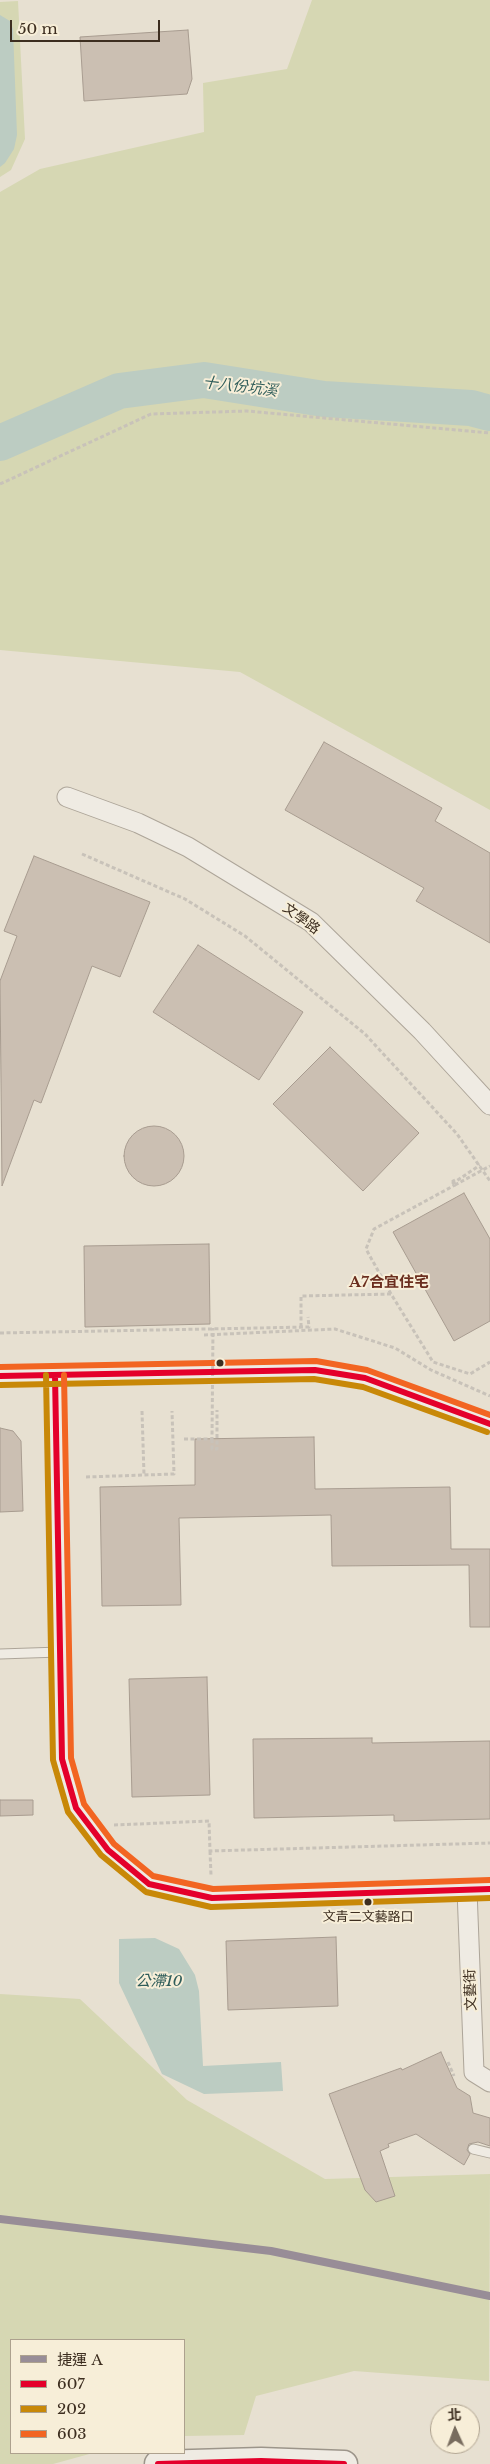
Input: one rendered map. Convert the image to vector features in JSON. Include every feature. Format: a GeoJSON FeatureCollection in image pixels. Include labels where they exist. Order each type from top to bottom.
{"type":"FeatureCollection","features":[{"type":"Feature","properties":{"kind":"street","name":"文學路"},"geometry":{"type":"LineString","coordinates":[[67,797],[138,823],[188,847],[311,922],[422,1031],[490,1105]]}},
{"type":"Feature","properties":{"kind":"street"},"geometry":{"type":"LineString","coordinates":[[0,1376],[315,1370],[365,1378],[490,1424]]}},
{"type":"Feature","properties":{"kind":"street"},"geometry":{"type":"LineString","coordinates":[[55,1375],[62,1759],[76,1808],[108,1850],[149,1884],[212,1898],[490,1889]]}},
{"type":"Feature","properties":{"kind":"street","name":"文藝街"},"geometry":{"type":"LineString","coordinates":[[467,1890],[474,2072],[490,2082]]}},
{"type":"Feature","properties":{"kind":"street"},"geometry":{"type":"LineString","coordinates":[[158,2464],[262,2461],[344,2464]]}},
{"type":"Feature","properties":{"kind":"lane"},"geometry":{"type":"LineString","coordinates":[[0,1654],[60,1652]]}},
{"type":"Feature","properties":{"kind":"lane"},"geometry":{"type":"LineString","coordinates":[[473,2149],[490,2153]]}},
{"type":"Feature","properties":{"kind":"path"},"geometry":{"type":"LineString","coordinates":[[0,484],[151,414],[247,411],[490,433]]}},
{"type":"Feature","properties":{"kind":"path"},"geometry":{"type":"LineString","coordinates":[[82,854],[184,899],[245,936],[365,1034],[457,1134],[490,1181]]}},
{"type":"Feature","properties":{"kind":"path"},"geometry":{"type":"LineString","coordinates":[[480,1165],[374,1230],[366,1249],[433,1362],[470,1374],[490,1362]]}},
{"type":"Feature","properties":{"kind":"path"},"geometry":{"type":"LineString","coordinates":[[455,1182],[490,1166]]}},
{"type":"Feature","properties":{"kind":"path"},"geometry":{"type":"LineString","coordinates":[[302,1327],[301,1296],[391,1294]]}},
{"type":"Feature","properties":{"kind":"path"},"geometry":{"type":"LineString","coordinates":[[0,1333],[309,1327],[308,1317]]}},
{"type":"Feature","properties":{"kind":"path"},"geometry":{"type":"LineString","coordinates":[[213,1328],[212,1449],[217,1449],[217,1410]]}},
{"type":"Feature","properties":{"kind":"path"},"geometry":{"type":"LineString","coordinates":[[204,1335],[334,1330],[395,1348],[431,1370],[490,1396]]}},
{"type":"Feature","properties":{"kind":"path"},"geometry":{"type":"LineString","coordinates":[[142,1411],[144,1475]]}},
{"type":"Feature","properties":{"kind":"path"},"geometry":{"type":"LineString","coordinates":[[86,1477],[174,1474],[172,1411]]}},
{"type":"Feature","properties":{"kind":"path"},"geometry":{"type":"LineString","coordinates":[[184,1439],[212,1439]]}},
{"type":"Feature","properties":{"kind":"path"},"geometry":{"type":"LineString","coordinates":[[114,1825],[209,1821],[211,1875]]}},
{"type":"Feature","properties":{"kind":"path"},"geometry":{"type":"LineString","coordinates":[[210,1851],[490,1843]]}},
{"type":"Feature","properties":{"kind":"green space"},"geometry":{"type":"Polygon","coordinates":[[[312,0],[490,0],[490,810],[240,672],[0,650],[0,192],[40,169],[204,132],[203,83],[287,69],[312,0]]]}},
{"type":"Feature","properties":{"kind":"green space"},"geometry":{"type":"Polygon","coordinates":[[[18,1],[25,139],[11,170],[0,177],[0,2],[18,1]]]}},
{"type":"Feature","properties":{"kind":"green space"},"geometry":{"type":"Polygon","coordinates":[[[0,1994],[80,1999],[187,2100],[325,2179],[490,2174],[489,2381],[354,2371],[256,2396],[244,2435],[185,2436],[185,2339],[10,2339],[10,2454],[89,2454],[53,2464],[0,2464],[0,1994]]]}},
{"type":"Feature","properties":{"kind":"water"},"geometry":{"type":"Polygon","coordinates":[[[0,15],[10,21],[13,29],[17,135],[14,149],[0,167],[0,15]]]}},
{"type":"Feature","properties":{"kind":"water","name":"公滯10"},"geometry":{"type":"Polygon","coordinates":[[[155,1938],[179,1949],[195,1975],[199,1991],[203,2066],[281,2062],[283,2091],[204,2094],[162,2074],[119,1983],[119,1939],[155,1938]]]}},
{"type":"Feature","properties":{"kind":"building"},"geometry":{"type":"Polygon","coordinates":[[[188,30],[192,79],[187,94],[84,101],[80,37],[188,30]]]}},
{"type":"Feature","properties":{"kind":"building"},"geometry":{"type":"Polygon","coordinates":[[[324,742],[442,808],[435,821],[490,853],[490,943],[416,901],[424,888],[285,810],[324,742]]]}},
{"type":"Feature","properties":{"kind":"building"},"geometry":{"type":"Polygon","coordinates":[[[34,856],[150,902],[120,977],[92,966],[41,1103],[34,1100],[2,1186],[0,981],[17,936],[4,931],[34,856]]]}},
{"type":"Feature","properties":{"kind":"building"},"geometry":{"type":"Polygon","coordinates":[[[198,945],[303,1012],[259,1080],[153,1012],[198,945]]]}},
{"type":"Feature","properties":{"kind":"building"},"geometry":{"type":"Polygon","coordinates":[[[330,1047],[419,1133],[363,1191],[273,1104],[330,1047]]]}},
{"type":"Feature","properties":{"kind":"building"},"geometry":{"type":"Polygon","coordinates":[[[154,1126],[171,1131],[179,1139],[184,1156],[179,1173],[171,1181],[154,1186],[137,1181],[129,1173],[124,1156],[129,1139],[137,1131],[154,1126]]]}},
{"type":"Feature","properties":{"kind":"building"},"geometry":{"type":"Polygon","coordinates":[[[464,1193],[490,1239],[490,1321],[454,1341],[393,1232],[464,1193]]]}},
{"type":"Feature","properties":{"kind":"building"},"geometry":{"type":"Polygon","coordinates":[[[209,1244],[210,1324],[85,1327],[84,1246],[209,1244]]]}},
{"type":"Feature","properties":{"kind":"building"},"geometry":{"type":"Polygon","coordinates":[[[0,1428],[13,1431],[21,1441],[23,1511],[0,1512],[0,1428]]]}},
{"type":"Feature","properties":{"kind":"building"},"geometry":{"type":"Polygon","coordinates":[[[314,1437],[315,1489],[450,1487],[451,1549],[490,1549],[490,1627],[470,1627],[469,1565],[332,1566],[331,1515],[179,1518],[181,1605],[102,1606],[100,1487],[195,1485],[195,1439],[314,1437]]]}},
{"type":"Feature","properties":{"kind":"building"},"geometry":{"type":"Polygon","coordinates":[[[207,1677],[210,1795],[132,1797],[129,1679],[207,1677]]]}},
{"type":"Feature","properties":{"kind":"building"},"geometry":{"type":"Polygon","coordinates":[[[372,1738],[372,1743],[490,1741],[490,1819],[394,1821],[394,1815],[254,1818],[253,1739],[372,1738]]]}},
{"type":"Feature","properties":{"kind":"building"},"geometry":{"type":"Polygon","coordinates":[[[0,1800],[33,1800],[33,1815],[0,1816],[0,1800]]]}},
{"type":"Feature","properties":{"kind":"building"},"geometry":{"type":"Polygon","coordinates":[[[336,1937],[338,2006],[228,2010],[226,1941],[336,1937]]]}},
{"type":"Feature","properties":{"kind":"building"},"geometry":{"type":"Polygon","coordinates":[[[441,2052],[457,2088],[470,2096],[473,2113],[490,2118],[490,2146],[478,2142],[469,2144],[467,2150],[470,2154],[464,2165],[416,2134],[388,2144],[389,2147],[380,2151],[395,2196],[376,2202],[365,2190],[329,2094],[401,2068],[402,2070],[441,2052]]]}},
{"type":"Feature","properties":{"kind":"waterway","name":"十八份坑溪"},"geometry":{"type":"LineString","coordinates":[[0,443],[119,391],[204,380],[324,399],[471,408],[490,413]]}},
{"type":"Feature","properties":{"kind":"metro line","name":"A"},"geometry":{"type":"LineString","coordinates":[[0,2219],[271,2251],[490,2296]]}},
{"type":"Feature","properties":{"kind":"transit line","name":"603"},"geometry":{"type":"LineString","coordinates":[[0,1367],[316,1361],[367,1370],[490,1415]]}},
{"type":"Feature","properties":{"kind":"transit line","name":"607"},"geometry":{"type":"LineString","coordinates":[[0,1376],[315,1370],[365,1378],[490,1424]]}},
{"type":"Feature","properties":{"kind":"transit line","name":"202"},"geometry":{"type":"LineString","coordinates":[[46,1375],[53,1760],[68,1812],[101,1855],[146,1892],[211,1907],[490,1898]]}},
{"type":"Feature","properties":{"kind":"transit line","name":"607"},"geometry":{"type":"LineString","coordinates":[[55,1375],[62,1759],[76,1808],[108,1850],[149,1884],[212,1898],[490,1889]]}},
{"type":"Feature","properties":{"kind":"transit line","name":"603"},"geometry":{"type":"LineString","coordinates":[[64,1375],[71,1758],[84,1804],[114,1844],[153,1876],[213,1889],[490,1880]]}},
{"type":"Feature","properties":{"kind":"transit line","name":"202"},"geometry":{"type":"LineString","coordinates":[[0,1385],[314,1379],[363,1387],[487,1432]]}},
{"type":"Feature","properties":{"kind":"transit line","name":"607"},"geometry":{"type":"LineString","coordinates":[[158,2464],[261,2461],[344,2464]]}},
{"type":"Feature","properties":{"kind":"place","name":"文青二文藝路口"},"geometry":{"type":"Point","coordinates":[368,1902]}},
{"type":"Feature","properties":{"kind":"district","name":"A7合宜住宅"},"geometry":{"type":"Point","coordinates":[389,1283]}}]}
